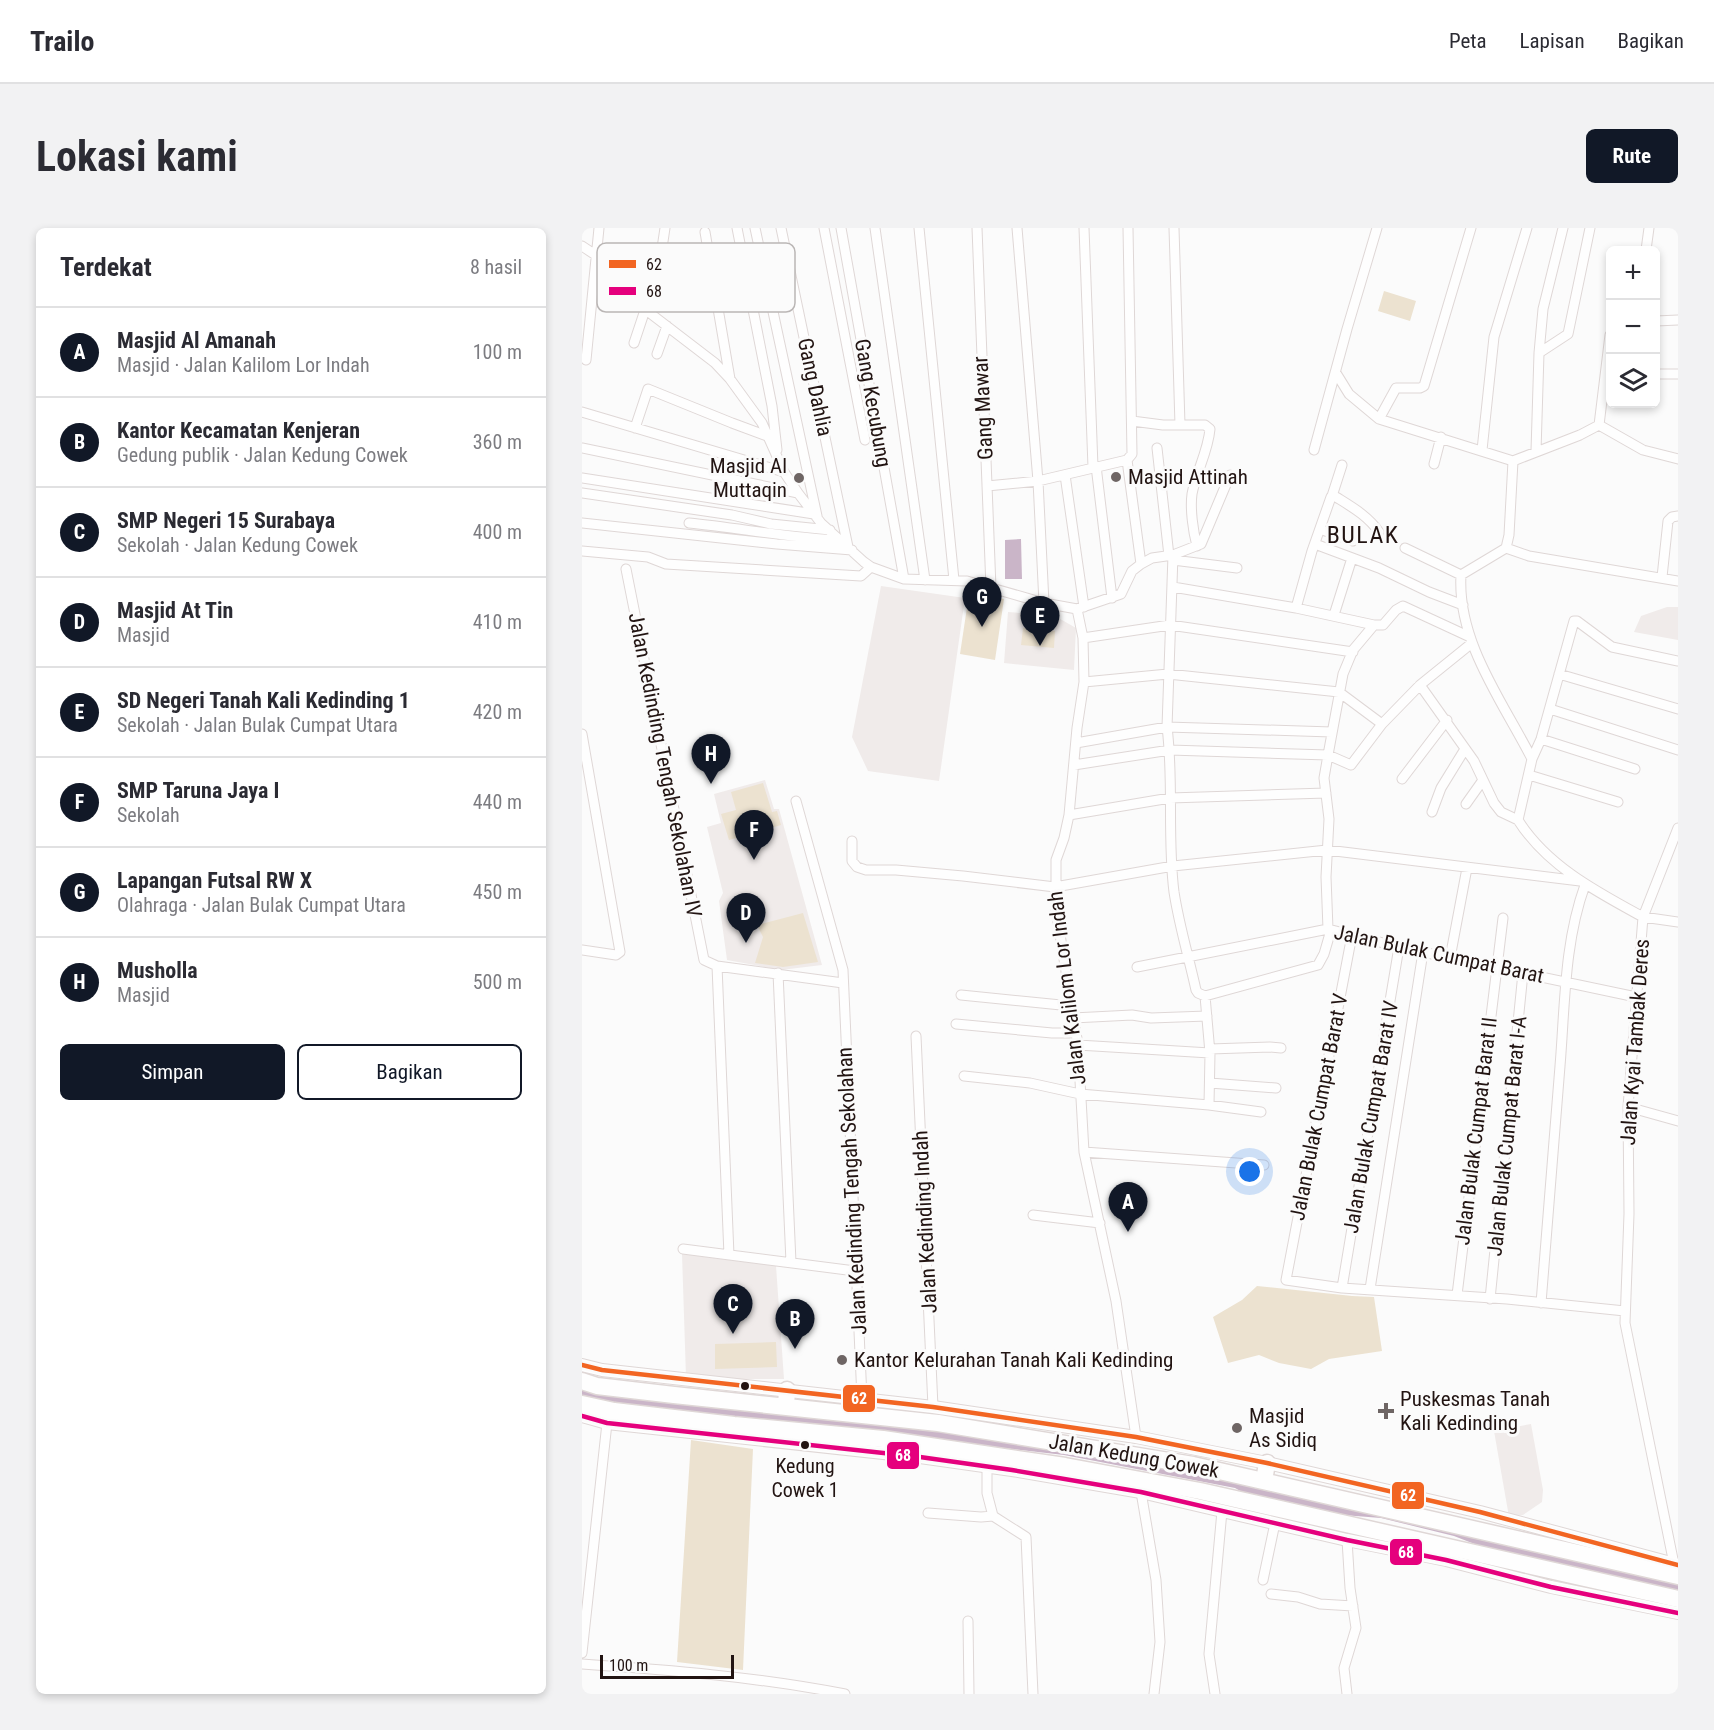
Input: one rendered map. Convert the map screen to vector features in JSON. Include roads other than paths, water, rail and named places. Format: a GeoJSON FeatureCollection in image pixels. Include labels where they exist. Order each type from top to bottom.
{"type":"FeatureCollection","features":[{"type":"Feature","properties":{"kind":"highway","name":"Jalan Kedung Cowek"},"geometry":{"type":"LineString","coordinates":[[582,1381],[608,1387],[786,1398],[1193,1465],[1264,1481],[1352,1518],[1375,1517],[1655,1600],[1678,1599]]}},
{"type":"Feature","properties":{"kind":"highway","name":"Jalan Kedung Cowek"},"geometry":{"type":"LineString","coordinates":[[582,1404],[614,1411],[1110,1474],[1352,1518],[1375,1517],[1677,1570]]}},
{"type":"Feature","properties":{"kind":"highway"},"geometry":{"type":"LineString","coordinates":[[1264,1481],[1267,1463]]}},
{"type":"Feature","properties":{"kind":"main road","name":"Jalan Kedung Cowek"},"geometry":{"type":"LineString","coordinates":[[582,1365],[786,1398],[862,1399],[933,1407],[1136,1437],[1267,1463],[1480,1512],[1677,1570]]}},
{"type":"Feature","properties":{"kind":"main road","name":"Jalan Kedung Cowek"},"geometry":{"type":"LineString","coordinates":[[582,1416],[607,1423],[883,1446],[987,1467],[1142,1492],[1275,1523],[1352,1518],[1450,1561],[1551,1587],[1655,1600],[1678,1613]]}},
{"type":"Feature","properties":{"kind":"street"},"geometry":{"type":"LineString","coordinates":[[598,243],[599,228]]}},
{"type":"Feature","properties":{"kind":"street"},"geometry":{"type":"LineString","coordinates":[[663,243],[665,228]]}},
{"type":"Feature","properties":{"kind":"street"},"geometry":{"type":"LineString","coordinates":[[736,228],[739,243]]}},
{"type":"Feature","properties":{"kind":"street"},"geometry":{"type":"LineString","coordinates":[[755,228],[758,243]]}},
{"type":"Feature","properties":{"kind":"street","name":"Gang Dahlia"},"geometry":{"type":"LineString","coordinates":[[781,228],[784,243]]}},
{"type":"Feature","properties":{"kind":"street"},"geometry":{"type":"LineString","coordinates":[[824,228],[865,441]]}},
{"type":"Feature","properties":{"kind":"street","name":"Gang Kecubung"},"geometry":{"type":"LineString","coordinates":[[842,228],[904,579]]}},
{"type":"Feature","properties":{"kind":"street"},"geometry":{"type":"LineString","coordinates":[[875,228],[925,580]]}},
{"type":"Feature","properties":{"kind":"street"},"geometry":{"type":"LineString","coordinates":[[919,228],[954,580]]}},
{"type":"Feature","properties":{"kind":"street","name":"Gang Mawar"},"geometry":{"type":"LineString","coordinates":[[977,228],[991,588]]}},
{"type":"Feature","properties":{"kind":"street"},"geometry":{"type":"LineString","coordinates":[[1017,228],[1038,481],[1044,603]]}},
{"type":"Feature","properties":{"kind":"street"},"geometry":{"type":"LineString","coordinates":[[1084,228],[1094,467],[1112,598]]}},
{"type":"Feature","properties":{"kind":"street"},"geometry":{"type":"LineString","coordinates":[[987,486],[1038,481],[1127,460],[1132,454],[1128,228]]}},
{"type":"Feature","properties":{"kind":"street"},"geometry":{"type":"LineString","coordinates":[[1174,228],[1179,425]]}},
{"type":"Feature","properties":{"kind":"street"},"geometry":{"type":"LineString","coordinates":[[1314,450],[1377,228]]}},
{"type":"Feature","properties":{"kind":"street"},"geometry":{"type":"LineString","coordinates":[[1379,419],[1396,388],[1424,386],[1471,228]]}},
{"type":"Feature","properties":{"kind":"street"},"geometry":{"type":"LineString","coordinates":[[1482,450],[1494,337],[1527,228]]}},
{"type":"Feature","properties":{"kind":"street"},"geometry":{"type":"LineString","coordinates":[[1536,451],[1539,353],[1543,309],[1563,228]]}},
{"type":"Feature","properties":{"kind":"street"},"geometry":{"type":"LineString","coordinates":[[1539,353],[1568,334],[1590,228]]}},
{"type":"Feature","properties":{"kind":"street"},"geometry":{"type":"LineString","coordinates":[[1647,246],[1649,228]]}},
{"type":"Feature","properties":{"kind":"street"},"geometry":{"type":"LineString","coordinates":[[705,232],[707,243]]}},
{"type":"Feature","properties":{"kind":"street"},"geometry":{"type":"LineString","coordinates":[[582,246],[597,256],[586,360]]}},
{"type":"Feature","properties":{"kind":"street","name":"Gang Dahlia"},"geometry":{"type":"LineString","coordinates":[[795,293],[850,549]]}},
{"type":"Feature","properties":{"kind":"street"},"geometry":{"type":"LineString","coordinates":[[634,343],[646,312]]}},
{"type":"Feature","properties":{"kind":"street"},"geometry":{"type":"LineString","coordinates":[[647,312],[715,363],[730,379],[746,398],[784,472],[798,493],[816,516],[871,567],[904,579],[954,580],[1044,603],[1081,608],[1121,594],[1132,571],[1152,558],[1172,557],[1237,568]]}},
{"type":"Feature","properties":{"kind":"street"},"geometry":{"type":"LineString","coordinates":[[719,312],[730,379]]}},
{"type":"Feature","properties":{"kind":"street"},"geometry":{"type":"LineString","coordinates":[[753,312],[772,406],[778,458]]}},
{"type":"Feature","properties":{"kind":"street"},"geometry":{"type":"LineString","coordinates":[[773,312],[816,516]]}},
{"type":"Feature","properties":{"kind":"street"},"geometry":{"type":"LineString","coordinates":[[1660,321],[1678,320]]}},
{"type":"Feature","properties":{"kind":"street"},"geometry":{"type":"LineString","coordinates":[[657,354],[667,326]]}},
{"type":"Feature","properties":{"kind":"street"},"geometry":{"type":"LineString","coordinates":[[1336,373],[1349,394],[1379,419],[1513,461],[1580,435],[1599,425]]}},
{"type":"Feature","properties":{"kind":"street"},"geometry":{"type":"LineString","coordinates":[[1660,374],[1678,374]]}},
{"type":"Feature","properties":{"kind":"street"},"geometry":{"type":"LineString","coordinates":[[1599,425],[1606,385]]}},
{"type":"Feature","properties":{"kind":"street"},"geometry":{"type":"LineString","coordinates":[[635,428],[648,390],[767,436]]}},
{"type":"Feature","properties":{"kind":"street"},"geometry":{"type":"LineString","coordinates":[[582,412],[784,472]]}},
{"type":"Feature","properties":{"kind":"street"},"geometry":{"type":"LineString","coordinates":[[1132,421],[1163,425],[1205,425],[1210,429],[1192,494],[1194,534],[1197,546]]}},
{"type":"Feature","properties":{"kind":"street"},"geometry":{"type":"LineString","coordinates":[[1599,425],[1643,450],[1678,459]]}},
{"type":"Feature","properties":{"kind":"street"},"geometry":{"type":"LineString","coordinates":[[1434,464],[1441,437]]}},
{"type":"Feature","properties":{"kind":"street"},"geometry":{"type":"LineString","coordinates":[[582,448],[798,493]]}},
{"type":"Feature","properties":{"kind":"street"},"geometry":{"type":"LineString","coordinates":[[1157,448],[1172,557],[1173,587],[1167,727],[1170,750],[1174,892],[1198,993],[1205,996],[1318,964],[1324,954],[1330,929],[1327,850],[1329,819],[1324,778],[1343,675],[1353,652],[1374,625]]}},
{"type":"Feature","properties":{"kind":"street"},"geometry":{"type":"LineString","coordinates":[[1127,460],[1141,564]]}},
{"type":"Feature","properties":{"kind":"street"},"geometry":{"type":"LineString","coordinates":[[1461,575],[1506,548],[1509,535],[1513,461]]}},
{"type":"Feature","properties":{"kind":"street"},"geometry":{"type":"LineString","coordinates":[[1296,608],[1342,465]]}},
{"type":"Feature","properties":{"kind":"street","name":"Jalan Kalilom Lor Indah"},"geometry":{"type":"LineString","coordinates":[[1065,475],[1081,608],[1084,682],[1069,815],[1056,860],[1054,887],[1078,1045],[1084,1152],[1116,1301],[1136,1437]]}},
{"type":"Feature","properties":{"kind":"street"},"geometry":{"type":"LineString","coordinates":[[1172,557],[1203,542],[1230,476]]}},
{"type":"Feature","properties":{"kind":"street"},"geometry":{"type":"LineString","coordinates":[[582,478],[816,516]]}},
{"type":"Feature","properties":{"kind":"street"},"geometry":{"type":"LineString","coordinates":[[582,493],[732,515],[771,524],[830,530]]}},
{"type":"Feature","properties":{"kind":"street"},"geometry":{"type":"LineString","coordinates":[[1332,496],[1363,514],[1372,521],[1379,532]]}},
{"type":"Feature","properties":{"kind":"street"},"geometry":{"type":"LineString","coordinates":[[1662,578],[1668,521],[1671,517],[1678,516]]}},
{"type":"Feature","properties":{"kind":"street"},"geometry":{"type":"LineString","coordinates":[[582,523],[777,544],[850,549]]}},
{"type":"Feature","properties":{"kind":"street"},"geometry":{"type":"LineString","coordinates":[[689,523],[803,538],[840,540]]}},
{"type":"Feature","properties":{"kind":"street"},"geometry":{"type":"LineString","coordinates":[[1320,529],[1353,541]]}},
{"type":"Feature","properties":{"kind":"street"},"geometry":{"type":"LineString","coordinates":[[1315,544],[1463,605]]}},
{"type":"Feature","properties":{"kind":"street"},"geometry":{"type":"LineString","coordinates":[[1405,548],[1461,575]]}},
{"type":"Feature","properties":{"kind":"street"},"geometry":{"type":"LineString","coordinates":[[1506,548],[1529,556],[1678,581]]}},
{"type":"Feature","properties":{"kind":"street"},"geometry":{"type":"LineString","coordinates":[[582,551],[648,558],[666,564],[804,574],[861,576],[871,567]]}},
{"type":"Feature","properties":{"kind":"street"},"geometry":{"type":"LineString","coordinates":[[1334,615],[1352,558]]}},
{"type":"Feature","properties":{"kind":"street","name":"Jalan Kedinding Tengah Sekolahan IV"},"geometry":{"type":"LineString","coordinates":[[626,569],[706,961],[717,966]]}},
{"type":"Feature","properties":{"kind":"street"},"geometry":{"type":"LineString","coordinates":[[1461,575],[1460,590],[1471,640],[1493,688],[1532,759]]}},
{"type":"Feature","properties":{"kind":"street"},"geometry":{"type":"LineString","coordinates":[[1173,587],[1334,615],[1374,625],[1383,625],[1396,610],[1403,606],[1471,640]]}},
{"type":"Feature","properties":{"kind":"street"},"geometry":{"type":"LineString","coordinates":[[1518,820],[1532,759],[1542,739],[1575,621],[1612,647],[1678,661]]}},
{"type":"Feature","properties":{"kind":"street"},"geometry":{"type":"LineString","coordinates":[[1083,638],[1170,625],[1353,652]]}},
{"type":"Feature","properties":{"kind":"street"},"geometry":{"type":"LineString","coordinates":[[1074,765],[1170,750],[1328,755],[1350,765],[1382,724],[1420,685],[1471,640]]}},
{"type":"Feature","properties":{"kind":"street"},"geometry":{"type":"LineString","coordinates":[[1084,682],[1168,674],[1339,692],[1382,724]]}},
{"type":"Feature","properties":{"kind":"street"},"geometry":{"type":"LineString","coordinates":[[1559,674],[1678,709]]}},
{"type":"Feature","properties":{"kind":"street","name":"Jalan Kyai Tambak Deres"},"geometry":{"type":"LineString","coordinates":[[1420,685],[1474,761],[1497,808],[1518,820],[1539,847],[1582,883],[1643,917],[1628,1107],[1629,1214],[1625,1323],[1677,1570]]}},
{"type":"Feature","properties":{"kind":"street"},"geometry":{"type":"LineString","coordinates":[[1550,709],[1678,750]]}},
{"type":"Feature","properties":{"kind":"street"},"geometry":{"type":"LineString","coordinates":[[1401,779],[1447,720]]}},
{"type":"Feature","properties":{"kind":"street"},"geometry":{"type":"LineString","coordinates":[[1076,743],[1167,727],[1332,732]]}},
{"type":"Feature","properties":{"kind":"street"},"geometry":{"type":"LineString","coordinates":[[582,734],[620,952],[616,956],[582,950]]}},
{"type":"Feature","properties":{"kind":"street"},"geometry":{"type":"LineString","coordinates":[[1542,739],[1635,770]]}},
{"type":"Feature","properties":{"kind":"street"},"geometry":{"type":"LineString","coordinates":[[1432,812],[1441,788],[1465,749]]}},
{"type":"Feature","properties":{"kind":"street"},"geometry":{"type":"LineString","coordinates":[[1529,775],[1618,802]]}},
{"type":"Feature","properties":{"kind":"street"},"geometry":{"type":"LineString","coordinates":[[1466,804],[1483,780]]}},
{"type":"Feature","properties":{"kind":"street"},"geometry":{"type":"LineString","coordinates":[[1069,815],[1170,798],[1326,793]]}},
{"type":"Feature","properties":{"kind":"street","name":"Jalan Kedinding Tengah Sekolahan"},"geometry":{"type":"LineString","coordinates":[[796,801],[843,970],[862,1399]]}},
{"type":"Feature","properties":{"kind":"street"},"geometry":{"type":"LineString","coordinates":[[1678,828],[1643,917],[1678,922]]}},
{"type":"Feature","properties":{"kind":"street"},"geometry":{"type":"LineString","coordinates":[[852,841],[852,861],[856,867],[866,870],[952,875],[1054,887],[1173,866],[1327,850],[1582,883],[1565,982],[1541,1303]]}},
{"type":"Feature","properties":{"kind":"street"},"geometry":{"type":"LineString","coordinates":[[1450,958],[1467,868]]}},
{"type":"Feature","properties":{"kind":"street","name":"Jalan Bulak Cumpat Barat II"},"geometry":{"type":"LineString","coordinates":[[1457,1295],[1503,918]]}},
{"type":"Feature","properties":{"kind":"street","name":"Jalan Bulak Cumpat Barat"},"geometry":{"type":"LineString","coordinates":[[1137,967],[1330,929],[1400,947],[1636,997]]}},
{"type":"Feature","properties":{"kind":"street","name":"Jalan Bulak Cumpat Barat V"},"geometry":{"type":"LineString","coordinates":[[1342,1288],[1287,1281],[1286,1278],[1352,935]]}},
{"type":"Feature","properties":{"kind":"street","name":"Jalan Bulak Cumpat Barat IV"},"geometry":{"type":"LineString","coordinates":[[1342,1288],[1400,947]]}},
{"type":"Feature","properties":{"kind":"street"},"geometry":{"type":"LineString","coordinates":[[1370,1289],[1423,952]]}},
{"type":"Feature","properties":{"kind":"street"},"geometry":{"type":"LineString","coordinates":[[729,1255],[717,966],[843,983]]}},
{"type":"Feature","properties":{"kind":"street","name":"Jalan Bulak Cumpat Barat I-A"},"geometry":{"type":"LineString","coordinates":[[1490,1299],[1523,973]]}},
{"type":"Feature","properties":{"kind":"street"},"geometry":{"type":"LineString","coordinates":[[778,974],[791,1262]]}},
{"type":"Feature","properties":{"kind":"street"},"geometry":{"type":"LineString","coordinates":[[961,995],[1071,1006]]}},
{"type":"Feature","properties":{"kind":"street"},"geometry":{"type":"LineString","coordinates":[[1205,996],[1210,1051],[1209,1105]]}},
{"type":"Feature","properties":{"kind":"street"},"geometry":{"type":"LineString","coordinates":[[1073,1018],[1207,1016]]}},
{"type":"Feature","properties":{"kind":"street"},"geometry":{"type":"LineString","coordinates":[[956,1024],[1076,1033]]}},
{"type":"Feature","properties":{"kind":"street","name":"Jalan Kedinding Indah"},"geometry":{"type":"LineString","coordinates":[[916,1036],[933,1407]]}},
{"type":"Feature","properties":{"kind":"street"},"geometry":{"type":"LineString","coordinates":[[1078,1045],[1210,1051],[1281,1048]]}},
{"type":"Feature","properties":{"kind":"street"},"geometry":{"type":"LineString","coordinates":[[964,1076],[1030,1083],[1080,1094],[1209,1105],[1261,1112]]}},
{"type":"Feature","properties":{"kind":"street"},"geometry":{"type":"LineString","coordinates":[[1210,1083],[1276,1088]]}},
{"type":"Feature","properties":{"kind":"street"},"geometry":{"type":"LineString","coordinates":[[1628,1107],[1678,1121]]}},
{"type":"Feature","properties":{"kind":"street"},"geometry":{"type":"LineString","coordinates":[[1084,1152],[1264,1165]]}},
{"type":"Feature","properties":{"kind":"street"},"geometry":{"type":"LineString","coordinates":[[1033,1215],[1100,1224]]}},
{"type":"Feature","properties":{"kind":"street"},"geometry":{"type":"LineString","coordinates":[[683,1249],[855,1271]]}},
{"type":"Feature","properties":{"kind":"street"},"geometry":{"type":"LineString","coordinates":[[1342,1288],[1457,1295],[1625,1311]]}},
{"type":"Feature","properties":{"kind":"street"},"geometry":{"type":"LineString","coordinates":[[582,1653],[607,1423]]}},
{"type":"Feature","properties":{"kind":"street"},"geometry":{"type":"LineString","coordinates":[[987,1467],[987,1493],[993,1516]]}},
{"type":"Feature","properties":{"kind":"street"},"geometry":{"type":"LineString","coordinates":[[1142,1492],[1157,1590],[1160,1642],[1154,1694]]}},
{"type":"Feature","properties":{"kind":"street"},"geometry":{"type":"LineString","coordinates":[[1215,1694],[1209,1654],[1222,1511]]}},
{"type":"Feature","properties":{"kind":"street"},"geometry":{"type":"LineString","coordinates":[[928,1513],[993,1516],[1026,1537],[1033,1694]]}},
{"type":"Feature","properties":{"kind":"street"},"geometry":{"type":"LineString","coordinates":[[1347,1694],[1344,1668],[1356,1628],[1353,1606],[1352,1518]]}},
{"type":"Feature","properties":{"kind":"street"},"geometry":{"type":"LineString","coordinates":[[1263,1580],[1275,1523]]}},
{"type":"Feature","properties":{"kind":"street"},"geometry":{"type":"LineString","coordinates":[[1271,1594],[1298,1597],[1320,1604],[1353,1606]]}},
{"type":"Feature","properties":{"kind":"street"},"geometry":{"type":"LineString","coordinates":[[968,1621],[969,1694]]}},
{"type":"Feature","properties":{"kind":"street"},"geometry":{"type":"LineString","coordinates":[[582,1664],[696,1672],[797,1685],[845,1694]]}},
{"type":"Feature","properties":{"kind":"place","name":"Masjid Attinah"},"geometry":{"type":"Point","coordinates":[1116,477]}},
{"type":"Feature","properties":{"kind":"place","name":"Masjid Al Muttaqin"},"geometry":{"type":"Point","coordinates":[799,478]}},
{"type":"Feature","properties":{"kind":"place","name":"Lapangan Futsal RW X"},"geometry":{"type":"Point","coordinates":[982,627]}},
{"type":"Feature","properties":{"kind":"place","name":"SD Negeri Tanah Kali Kedinding 1"},"geometry":{"type":"Point","coordinates":[1040,646]}},
{"type":"Feature","properties":{"kind":"place","name":"Musholla"},"geometry":{"type":"Point","coordinates":[711,784]}},
{"type":"Feature","properties":{"kind":"place","name":"SMP Taruna Jaya I"},"geometry":{"type":"Point","coordinates":[754,860]}},
{"type":"Feature","properties":{"kind":"place","name":"Masjid At Tin"},"geometry":{"type":"Point","coordinates":[746,943]}},
{"type":"Feature","properties":{"kind":"place","name":"Masjid Al Amanah"},"geometry":{"type":"Point","coordinates":[1128,1232]}},
{"type":"Feature","properties":{"kind":"place","name":"SMP Negeri 15 Surabaya"},"geometry":{"type":"Point","coordinates":[733,1334]}},
{"type":"Feature","properties":{"kind":"place","name":"Kantor Kecamatan Kenjeran"},"geometry":{"type":"Point","coordinates":[795,1349]}},
{"type":"Feature","properties":{"kind":"place","name":"Kantor Kelurahan Tanah Kali Kedinding"},"geometry":{"type":"Point","coordinates":[842,1360]}},
{"type":"Feature","properties":{"kind":"place","name":"Puskesmas Tanah Kali Kedinding"},"geometry":{"type":"Point","coordinates":[1386,1411]}},
{"type":"Feature","properties":{"kind":"place","name":"Masjid As Sidiq"},"geometry":{"type":"Point","coordinates":[1237,1428]}},
{"type":"Feature","properties":{"kind":"place","name":"Kedung Cowek 1"},"geometry":{"type":"Point","coordinates":[805,1445]}},
{"type":"Feature","properties":{"kind":"district","name":"BULAK"},"geometry":{"type":"Point","coordinates":[1363,535]}}]}
